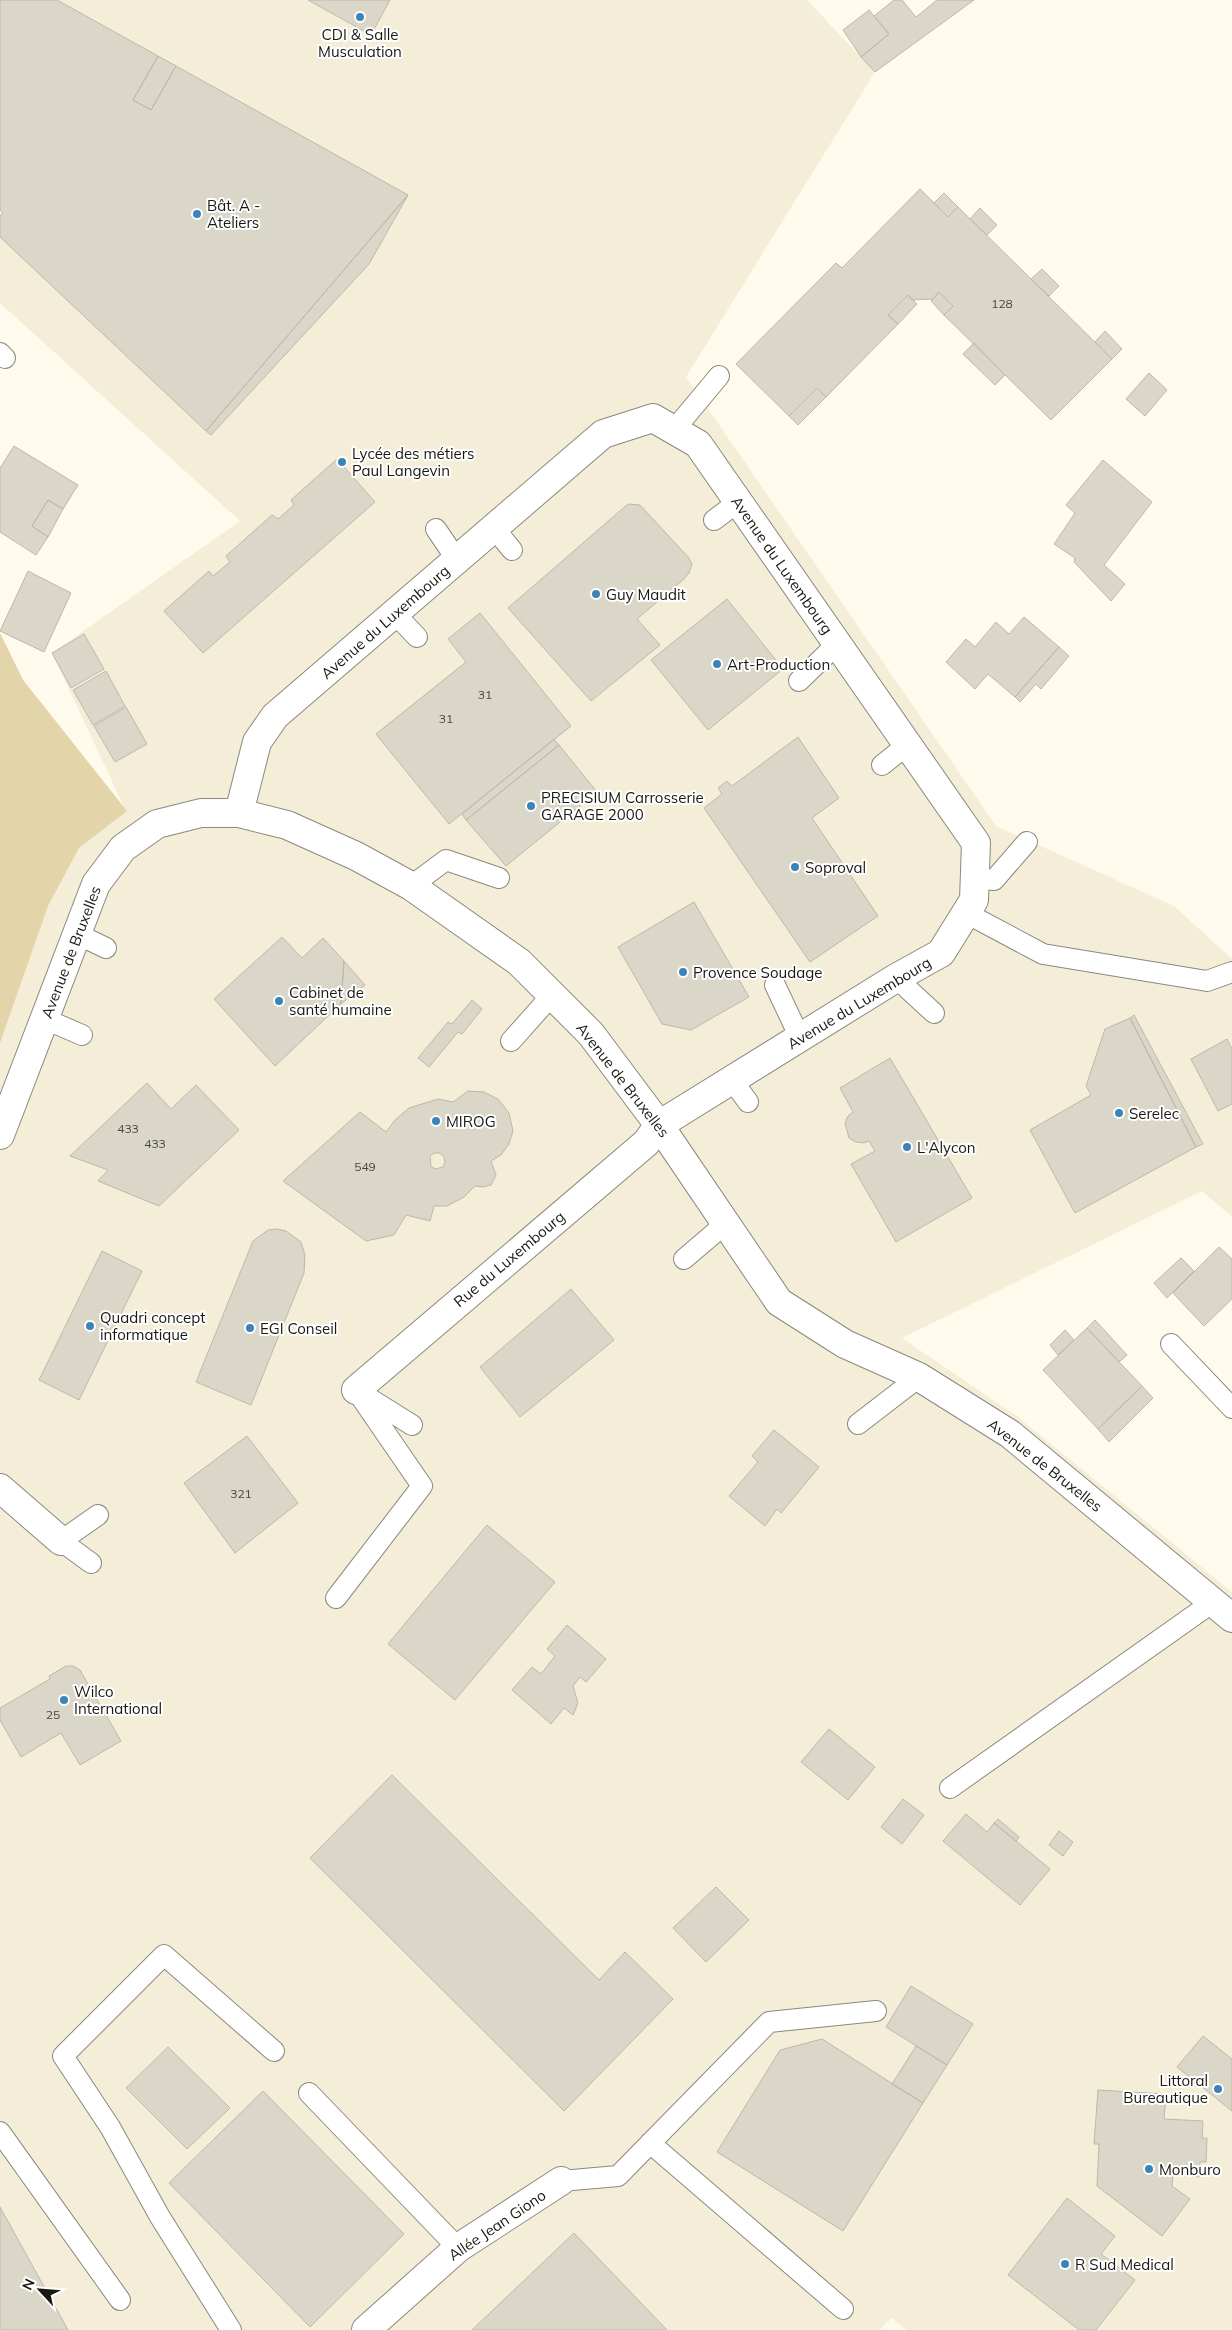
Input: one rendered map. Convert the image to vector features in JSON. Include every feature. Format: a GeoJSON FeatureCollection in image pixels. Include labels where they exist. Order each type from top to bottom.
{"type":"FeatureCollection","features":[{"type":"Feature","properties":{"kind":"street","name":"Avenue du Luxembourg"},"geometry":{"type":"LineString","coordinates":[[239,813],[257,742],[275,716],[603,434],[653,418],[698,444],[976,843],[974,900],[941,954],[896,978],[659,1125]]}},
{"type":"Feature","properties":{"kind":"street","name":"Avenue de Bruxelles"},"geometry":{"type":"LineString","coordinates":[[0,1135],[96,884],[124,848],[157,824],[201,813],[239,813],[288,825],[356,856],[412,886],[455,927],[519,962],[591,1034],[659,1125],[779,1302],[845,1344],[919,1377],[1010,1434],[1222,1610]]}},
{"type":"Feature","properties":{"kind":"street","name":"Rue du Luxembourg"},"geometry":{"type":"LineString","coordinates":[[356,1390],[558,1207],[646,1143],[659,1125]]}},
{"type":"Feature","properties":{"kind":"street"},"geometry":{"type":"LineString","coordinates":[[0,1488],[61,1541]]}},
{"type":"Feature","properties":{"kind":"street","name":"Allée Jean Giono"},"geometry":{"type":"LineString","coordinates":[[366,2330],[458,2248],[562,2181]]}},
{"type":"Feature","properties":{"kind":"lane"},"geometry":{"type":"LineString","coordinates":[[674,430],[719,376]]}},
{"type":"Feature","properties":{"kind":"lane"},"geometry":{"type":"LineString","coordinates":[[714,520],[738,502]]}},
{"type":"Feature","properties":{"kind":"lane"},"geometry":{"type":"LineString","coordinates":[[494,528],[512,550]]}},
{"type":"Feature","properties":{"kind":"lane"},"geometry":{"type":"LineString","coordinates":[[436,529],[457,560]]}},
{"type":"Feature","properties":{"kind":"lane"},"geometry":{"type":"LineString","coordinates":[[395,614],[417,637]]}},
{"type":"Feature","properties":{"kind":"lane"},"geometry":{"type":"LineString","coordinates":[[799,681],[838,644]]}},
{"type":"Feature","properties":{"kind":"lane"},"geometry":{"type":"LineString","coordinates":[[882,765],[907,745]]}},
{"type":"Feature","properties":{"kind":"lane"},"geometry":{"type":"LineString","coordinates":[[975,878],[994,880],[1027,842]]}},
{"type":"Feature","properties":{"kind":"lane"},"geometry":{"type":"LineString","coordinates":[[412,886],[446,860],[499,878]]}},
{"type":"Feature","properties":{"kind":"lane"},"geometry":{"type":"LineString","coordinates":[[966,913],[1043,954],[1207,981],[1232,972]]}},
{"type":"Feature","properties":{"kind":"lane"},"geometry":{"type":"LineString","coordinates":[[77,934],[106,948]]}},
{"type":"Feature","properties":{"kind":"lane"},"geometry":{"type":"LineString","coordinates":[[896,978],[934,1013]]}},
{"type":"Feature","properties":{"kind":"lane"},"geometry":{"type":"LineString","coordinates":[[774,985],[800,1038]]}},
{"type":"Feature","properties":{"kind":"lane"},"geometry":{"type":"LineString","coordinates":[[511,1041],[552,995]]}},
{"type":"Feature","properties":{"kind":"lane"},"geometry":{"type":"LineString","coordinates":[[44,1019],[82,1035]]}},
{"type":"Feature","properties":{"kind":"lane"},"geometry":{"type":"LineString","coordinates":[[732,1080],[748,1102]]}},
{"type":"Feature","properties":{"kind":"lane"},"geometry":{"type":"LineString","coordinates":[[684,1259],[725,1224]]}},
{"type":"Feature","properties":{"kind":"lane"},"geometry":{"type":"LineString","coordinates":[[1171,1344],[1232,1408]]}},
{"type":"Feature","properties":{"kind":"lane"},"geometry":{"type":"LineString","coordinates":[[858,1424],[919,1377]]}},
{"type":"Feature","properties":{"kind":"lane"},"geometry":{"type":"LineString","coordinates":[[356,1390],[412,1425]]}},
{"type":"Feature","properties":{"kind":"lane"},"geometry":{"type":"LineString","coordinates":[[336,1598],[422,1486],[356,1390]]}},
{"type":"Feature","properties":{"kind":"lane"},"geometry":{"type":"LineString","coordinates":[[90,1563],[61,1541],[98,1515]]}},
{"type":"Feature","properties":{"kind":"lane"},"geometry":{"type":"LineString","coordinates":[[950,1788],[1222,1610]]}},
{"type":"Feature","properties":{"kind":"lane"},"geometry":{"type":"LineString","coordinates":[[231,2330],[160,2217],[110,2127],[63,2056],[164,1954],[274,2052]]}},
{"type":"Feature","properties":{"kind":"lane"},"geometry":{"type":"LineString","coordinates":[[562,2181],[618,2176],[769,2022],[876,2011]]}},
{"type":"Feature","properties":{"kind":"lane"},"geometry":{"type":"LineString","coordinates":[[309,2094],[458,2248]]}},
{"type":"Feature","properties":{"kind":"lane"},"geometry":{"type":"LineString","coordinates":[[0,2132],[120,2300]]}},
{"type":"Feature","properties":{"kind":"lane"},"geometry":{"type":"LineString","coordinates":[[650,2143],[843,2309]]}},
{"type":"Feature","properties":{"kind":"shaded area"},"geometry":{"type":"Polygon","coordinates":[[[0,0],[807,0],[875,72],[686,377],[996,826],[1174,906],[1232,959],[1232,1217],[1202,1191],[902,1338],[1018,1417],[1232,1592],[1232,2330],[907,2330],[891,2318],[880,2330],[0,2330],[0,633],[23,680],[125,809],[52,653],[240,521],[0,303],[0,0]]]}},
{"type":"Feature","properties":{"kind":"shaded area"},"geometry":{"type":"Polygon","coordinates":[[[0,633],[23,680],[127,811],[79,848],[48,906],[0,1043],[0,633]]]}},
{"type":"Feature","properties":{"kind":"building","name":"Bât. A - Ateliers"},"geometry":{"type":"Polygon","coordinates":[[[0,0],[57,0],[158,56],[133,100],[151,110],[176,66],[408,195],[206,431],[0,237],[0,216],[3,213],[0,210],[0,0]]]}},
{"type":"Feature","properties":{"kind":"building","name":"CDI & Salle Musculation"},"geometry":{"type":"Polygon","coordinates":[[[308,0],[390,0],[371,35],[308,0]]]}},
{"type":"Feature","properties":{"kind":"building"},"geometry":{"type":"Polygon","coordinates":[[[894,0],[902,0],[916,17],[937,0],[974,0],[875,72],[861,57],[889,34],[874,16],[894,0]]]}},
{"type":"Feature","properties":{"kind":"building"},"geometry":{"type":"Polygon","coordinates":[[[869,10],[889,34],[861,57],[843,30],[869,10]]]}},
{"type":"Feature","properties":{"kind":"building"},"geometry":{"type":"Polygon","coordinates":[[[158,56],[176,66],[151,110],[133,100],[158,56]]]}},
{"type":"Feature","properties":{"kind":"building"},"geometry":{"type":"Polygon","coordinates":[[[920,189],[948,217],[958,207],[1112,359],[1051,420],[944,315],[953,306],[939,292],[933,299],[912,300],[908,295],[888,315],[898,324],[826,397],[817,388],[789,416],[736,364],[836,263],[842,268],[920,189]]]}},
{"type":"Feature","properties":{"kind":"building"},"geometry":{"type":"Polygon","coordinates":[[[944,193],[958,207],[948,217],[934,203],[944,193]]]}},
{"type":"Feature","properties":{"kind":"building"},"geometry":{"type":"Polygon","coordinates":[[[408,195],[369,264],[211,435],[206,431],[408,195]]]}},
{"type":"Feature","properties":{"kind":"building"},"geometry":{"type":"Polygon","coordinates":[[[980,208],[997,225],[987,235],[970,219],[980,208]]]}},
{"type":"Feature","properties":{"kind":"building"},"geometry":{"type":"Polygon","coordinates":[[[1042,269],[1059,286],[1049,296],[1031,279],[1042,269]]]}},
{"type":"Feature","properties":{"kind":"building"},"geometry":{"type":"Polygon","coordinates":[[[939,292],[953,306],[944,315],[931,301],[939,292]]]}},
{"type":"Feature","properties":{"kind":"building"},"geometry":{"type":"Polygon","coordinates":[[[908,295],[917,304],[898,324],[888,315],[908,295]]]}},
{"type":"Feature","properties":{"kind":"building"},"geometry":{"type":"Polygon","coordinates":[[[1105,331],[1122,349],[1112,359],[1095,342],[1105,331]]]}},
{"type":"Feature","properties":{"kind":"building"},"geometry":{"type":"Polygon","coordinates":[[[974,343],[1005,375],[995,385],[963,354],[974,343]]]}},
{"type":"Feature","properties":{"kind":"building"},"geometry":{"type":"Polygon","coordinates":[[[1149,373],[1167,390],[1145,416],[1126,399],[1149,373]]]}},
{"type":"Feature","properties":{"kind":"building"},"geometry":{"type":"Polygon","coordinates":[[[817,388],[826,397],[798,425],[789,416],[817,388]]]}},
{"type":"Feature","properties":{"kind":"building"},"geometry":{"type":"Polygon","coordinates":[[[14,446],[78,485],[63,509],[48,500],[32,526],[48,537],[36,555],[0,532],[0,468],[14,446]]]}},
{"type":"Feature","properties":{"kind":"building"},"geometry":{"type":"Polygon","coordinates":[[[337,459],[375,502],[203,653],[164,611],[209,571],[213,576],[230,562],[226,556],[272,515],[278,519],[294,505],[291,500],[337,459]]]}},
{"type":"Feature","properties":{"kind":"building"},"geometry":{"type":"Polygon","coordinates":[[[1103,460],[1152,502],[1104,565],[1125,584],[1111,601],[1074,562],[1075,558],[1054,544],[1075,513],[1066,505],[1103,460]]]}},
{"type":"Feature","properties":{"kind":"building"},"geometry":{"type":"Polygon","coordinates":[[[48,500],[63,509],[48,537],[32,526],[48,500]]]}},
{"type":"Feature","properties":{"kind":"building","name":"Guy Maudit"},"geometry":{"type":"Polygon","coordinates":[[[628,504],[640,505],[689,558],[692,564],[689,573],[684,579],[637,619],[660,645],[591,701],[508,608],[628,504]]]}},
{"type":"Feature","properties":{"kind":"building"},"geometry":{"type":"Polygon","coordinates":[[[28,571],[71,593],[44,652],[0,631],[28,571]]]}},
{"type":"Feature","properties":{"kind":"building","name":"Art-Production"},"geometry":{"type":"Polygon","coordinates":[[[727,599],[783,669],[708,730],[651,660],[727,599]]]}},
{"type":"Feature","properties":{"kind":"building"},"geometry":{"type":"Polygon","coordinates":[[[480,613],[571,726],[449,824],[376,734],[466,662],[448,639],[480,613]]]}},
{"type":"Feature","properties":{"kind":"building"},"geometry":{"type":"Polygon","coordinates":[[[1024,617],[1059,647],[1015,697],[988,674],[975,689],[946,662],[966,639],[975,647],[996,622],[1009,634],[1024,617]]]}},
{"type":"Feature","properties":{"kind":"building"},"geometry":{"type":"Polygon","coordinates":[[[84,634],[104,669],[71,688],[52,653],[84,634]]]}},
{"type":"Feature","properties":{"kind":"building"},"geometry":{"type":"Polygon","coordinates":[[[1059,647],[1069,656],[1041,689],[1036,684],[1020,702],[1015,697],[1059,647]]]}},
{"type":"Feature","properties":{"kind":"building"},"geometry":{"type":"Polygon","coordinates":[[[106,671],[125,706],[93,725],[73,690],[106,671]]]}},
{"type":"Feature","properties":{"kind":"building"},"geometry":{"type":"Polygon","coordinates":[[[126,707],[147,744],[115,762],[94,726],[126,707]]]}},
{"type":"Feature","properties":{"kind":"building","name":"Soproval"},"geometry":{"type":"Polygon","coordinates":[[[798,737],[839,798],[812,818],[878,916],[810,962],[704,808],[722,794],[718,788],[727,781],[732,786],[798,737]]]}},
{"type":"Feature","properties":{"kind":"building"},"geometry":{"type":"Polygon","coordinates":[[[554,739],[559,745],[466,820],[462,814],[554,739]]]}},
{"type":"Feature","properties":{"kind":"building","name":"PRECISIUM Carrosserie GARAGE 2000"},"geometry":{"type":"Polygon","coordinates":[[[559,745],[597,792],[506,866],[466,820],[559,745]]]}},
{"type":"Feature","properties":{"kind":"building","name":"Provence Soudage"},"geometry":{"type":"Polygon","coordinates":[[[694,902],[749,997],[691,1030],[662,1024],[618,947],[694,902]]]}},
{"type":"Feature","properties":{"kind":"building","name":"Cabinet de santé humaine"},"geometry":{"type":"Polygon","coordinates":[[[282,937],[302,958],[323,938],[344,961],[341,1004],[275,1066],[214,999],[282,937]]]}},
{"type":"Feature","properties":{"kind":"building"},"geometry":{"type":"Polygon","coordinates":[[[344,961],[365,985],[341,1004],[344,961]]]}},
{"type":"Feature","properties":{"kind":"building"},"geometry":{"type":"Polygon","coordinates":[[[472,1000],[482,1009],[462,1034],[458,1032],[429,1067],[418,1058],[448,1022],[452,1024],[472,1000]]]}},
{"type":"Feature","properties":{"kind":"building"},"geometry":{"type":"Polygon","coordinates":[[[1134,1015],[1203,1144],[1196,1147],[1130,1018],[1134,1015]]]}},
{"type":"Feature","properties":{"kind":"building","name":"Serelec"},"geometry":{"type":"Polygon","coordinates":[[[1130,1018],[1196,1147],[1075,1213],[1030,1130],[1091,1095],[1086,1086],[1105,1029],[1130,1018]]]}},
{"type":"Feature","properties":{"kind":"building"},"geometry":{"type":"Polygon","coordinates":[[[1227,1039],[1232,1049],[1232,1104],[1218,1111],[1191,1059],[1227,1039]]]}},
{"type":"Feature","properties":{"kind":"building","name":"L'Alycon"},"geometry":{"type":"Polygon","coordinates":[[[890,1058],[972,1198],[896,1242],[851,1164],[875,1151],[869,1141],[864,1143],[856,1142],[849,1138],[845,1123],[848,1116],[853,1112],[840,1088],[890,1058]]]}},
{"type":"Feature","properties":{"kind":"building"},"geometry":{"type":"Polygon","coordinates":[[[147,1083],[171,1109],[196,1085],[239,1130],[159,1206],[98,1181],[108,1170],[70,1156],[147,1083]]]}},
{"type":"Feature","properties":{"kind":"building"},"geometry":{"type":"Polygon","coordinates":[[[468,1091],[484,1092],[498,1099],[509,1113],[513,1131],[509,1144],[501,1155],[491,1161],[496,1175],[491,1185],[475,1186],[464,1197],[447,1206],[434,1206],[430,1221],[406,1215],[394,1235],[366,1241],[283,1181],[360,1112],[386,1132],[395,1120],[409,1108],[438,1099],[453,1102],[468,1091]],[[434,1153],[430,1156],[431,1166],[435,1169],[443,1167],[445,1162],[444,1157],[440,1153],[434,1153]]]}},
{"type":"Feature","properties":{"kind":"building","name":"EGI Conseil"},"geometry":{"type":"Polygon","coordinates":[[[268,1230],[286,1231],[301,1242],[305,1255],[304,1273],[251,1405],[196,1382],[253,1241],[268,1230]]]}},
{"type":"Feature","properties":{"kind":"building"},"geometry":{"type":"Polygon","coordinates":[[[1219,1247],[1232,1259],[1232,1299],[1204,1326],[1173,1293],[1219,1247]]]}},
{"type":"Feature","properties":{"kind":"building","name":"Quadri concept informatique"},"geometry":{"type":"Polygon","coordinates":[[[102,1251],[142,1271],[79,1400],[39,1380],[102,1251]]]}},
{"type":"Feature","properties":{"kind":"building"},"geometry":{"type":"Polygon","coordinates":[[[1181,1258],[1194,1271],[1167,1298],[1154,1283],[1181,1258]]]}},
{"type":"Feature","properties":{"kind":"building"},"geometry":{"type":"Polygon","coordinates":[[[571,1289],[614,1340],[520,1417],[480,1367],[571,1289]]]}},
{"type":"Feature","properties":{"kind":"building"},"geometry":{"type":"Polygon","coordinates":[[[1095,1320],[1127,1355],[1119,1362],[1087,1328],[1095,1320]]]}},
{"type":"Feature","properties":{"kind":"building"},"geometry":{"type":"Polygon","coordinates":[[[1087,1328],[1142,1386],[1098,1429],[1043,1370],[1087,1328]]]}},
{"type":"Feature","properties":{"kind":"building"},"geometry":{"type":"Polygon","coordinates":[[[1065,1330],[1074,1340],[1058,1355],[1050,1345],[1065,1330]]]}},
{"type":"Feature","properties":{"kind":"building"},"geometry":{"type":"Polygon","coordinates":[[[1142,1386],[1153,1398],[1109,1442],[1098,1429],[1142,1386]]]}},
{"type":"Feature","properties":{"kind":"building"},"geometry":{"type":"Polygon","coordinates":[[[774,1430],[819,1467],[781,1513],[777,1509],[765,1526],[729,1496],[758,1462],[752,1456],[774,1430]]]}},
{"type":"Feature","properties":{"kind":"building"},"geometry":{"type":"Polygon","coordinates":[[[247,1436],[298,1503],[235,1553],[184,1483],[247,1436]]]}},
{"type":"Feature","properties":{"kind":"building"},"geometry":{"type":"Polygon","coordinates":[[[487,1525],[555,1582],[455,1700],[388,1644],[487,1525]]]}},
{"type":"Feature","properties":{"kind":"building"},"geometry":{"type":"Polygon","coordinates":[[[567,1625],[606,1659],[586,1682],[580,1677],[573,1686],[578,1703],[573,1715],[564,1708],[551,1724],[512,1690],[532,1667],[541,1674],[555,1656],[547,1649],[567,1625]]]}},
{"type":"Feature","properties":{"kind":"building"},"geometry":{"type":"Polygon","coordinates":[[[66,1666],[73,1666],[80,1670],[121,1741],[80,1765],[61,1733],[21,1757],[0,1720],[0,1708],[50,1679],[49,1676],[66,1666]]]}},
{"type":"Feature","properties":{"kind":"building"},"geometry":{"type":"Polygon","coordinates":[[[829,1729],[875,1767],[848,1800],[801,1762],[829,1729]]]}},
{"type":"Feature","properties":{"kind":"building"},"geometry":{"type":"Polygon","coordinates":[[[392,1775],[599,1980],[625,1952],[673,1999],[564,2111],[310,1858],[392,1775]]]}},
{"type":"Feature","properties":{"kind":"building"},"geometry":{"type":"Polygon","coordinates":[[[903,1799],[924,1815],[902,1844],[881,1827],[903,1799]]]}},
{"type":"Feature","properties":{"kind":"building"},"geometry":{"type":"Polygon","coordinates":[[[966,1814],[987,1832],[994,1823],[1050,1869],[1020,1905],[943,1841],[966,1814]]]}},
{"type":"Feature","properties":{"kind":"building"},"geometry":{"type":"Polygon","coordinates":[[[998,1819],[1019,1837],[1016,1841],[994,1823],[998,1819]]]}},
{"type":"Feature","properties":{"kind":"building"},"geometry":{"type":"Polygon","coordinates":[[[1059,1831],[1073,1842],[1063,1856],[1049,1845],[1059,1831]]]}},
{"type":"Feature","properties":{"kind":"building"},"geometry":{"type":"Polygon","coordinates":[[[716,1887],[749,1920],[706,1962],[673,1928],[716,1887]]]}},
{"type":"Feature","properties":{"kind":"building"},"geometry":{"type":"Polygon","coordinates":[[[911,1986],[973,2024],[947,2065],[886,2027],[911,1986]]]}},
{"type":"Feature","properties":{"kind":"building","name":"Littoral Bureautique"},"geometry":{"type":"Polygon","coordinates":[[[1203,2036],[1232,2059],[1232,2111],[1177,2067],[1203,2036]]]}},
{"type":"Feature","properties":{"kind":"building"},"geometry":{"type":"Polygon","coordinates":[[[822,2039],[923,2103],[843,2231],[717,2152],[780,2050],[822,2039]]]}},
{"type":"Feature","properties":{"kind":"building"},"geometry":{"type":"Polygon","coordinates":[[[916,2046],[947,2065],[923,2103],[892,2084],[916,2046]]]}},
{"type":"Feature","properties":{"kind":"building"},"geometry":{"type":"Polygon","coordinates":[[[168,2047],[230,2108],[187,2149],[126,2088],[168,2047]]]}},
{"type":"Feature","properties":{"kind":"building","name":"Monburo"},"geometry":{"type":"Polygon","coordinates":[[[1098,2090],[1166,2094],[1164,2119],[1203,2121],[1202,2138],[1207,2138],[1206,2162],[1200,2162],[1199,2177],[1173,2175],[1172,2186],[1190,2199],[1162,2236],[1097,2186],[1099,2144],[1094,2144],[1098,2090]]]}},
{"type":"Feature","properties":{"kind":"building"},"geometry":{"type":"Polygon","coordinates":[[[263,2091],[404,2234],[310,2327],[169,2183],[263,2091]]]}},
{"type":"Feature","properties":{"kind":"building","name":"R Sud Medical"},"geometry":{"type":"Polygon","coordinates":[[[1067,2198],[1115,2236],[1101,2254],[1135,2280],[1096,2330],[1079,2330],[1008,2275],[1067,2198]]]}},
{"type":"Feature","properties":{"kind":"building"},"geometry":{"type":"Polygon","coordinates":[[[0,2207],[68,2330],[0,2330],[0,2207]]]}},
{"type":"Feature","properties":{"kind":"building"},"geometry":{"type":"Polygon","coordinates":[[[574,2233],[667,2330],[472,2330],[574,2233]]]}},
{"type":"Feature","properties":{"kind":"place","name":"CDI & Salle Musculation"},"geometry":{"type":"Point","coordinates":[360,17]}},
{"type":"Feature","properties":{"kind":"place","name":"Bât. A - Ateliers"},"geometry":{"type":"Point","coordinates":[197,214]}},
{"type":"Feature","properties":{"kind":"place","name":"Lycée des métiers Paul Langevin"},"geometry":{"type":"Point","coordinates":[342,462]}},
{"type":"Feature","properties":{"kind":"place","name":"Guy Maudit"},"geometry":{"type":"Point","coordinates":[596,594]}},
{"type":"Feature","properties":{"kind":"place","name":"Art-Production"},"geometry":{"type":"Point","coordinates":[717,664]}},
{"type":"Feature","properties":{"kind":"place","name":"PRECISIUM Carrosserie GARAGE 2000"},"geometry":{"type":"Point","coordinates":[531,806]}},
{"type":"Feature","properties":{"kind":"place","name":"Soproval"},"geometry":{"type":"Point","coordinates":[795,867]}},
{"type":"Feature","properties":{"kind":"place","name":"Provence Soudage"},"geometry":{"type":"Point","coordinates":[683,972]}},
{"type":"Feature","properties":{"kind":"place","name":"Cabinet de santé humaine"},"geometry":{"type":"Point","coordinates":[279,1001]}},
{"type":"Feature","properties":{"kind":"place","name":"Serelec"},"geometry":{"type":"Point","coordinates":[1119,1113]}},
{"type":"Feature","properties":{"kind":"place","name":"MIROG"},"geometry":{"type":"Point","coordinates":[436,1121]}},
{"type":"Feature","properties":{"kind":"place","name":"L'Alycon"},"geometry":{"type":"Point","coordinates":[907,1147]}},
{"type":"Feature","properties":{"kind":"place","name":"Quadri concept informatique"},"geometry":{"type":"Point","coordinates":[90,1326]}},
{"type":"Feature","properties":{"kind":"place","name":"EGI Conseil"},"geometry":{"type":"Point","coordinates":[250,1328]}},
{"type":"Feature","properties":{"kind":"place","name":"Wilco International"},"geometry":{"type":"Point","coordinates":[64,1700]}},
{"type":"Feature","properties":{"kind":"place","name":"Littoral Bureautique"},"geometry":{"type":"Point","coordinates":[1218,2089]}},
{"type":"Feature","properties":{"kind":"place","name":"Monburo"},"geometry":{"type":"Point","coordinates":[1149,2169]}},
{"type":"Feature","properties":{"kind":"place","name":"R Sud Medical"},"geometry":{"type":"Point","coordinates":[1065,2264]}}]}
